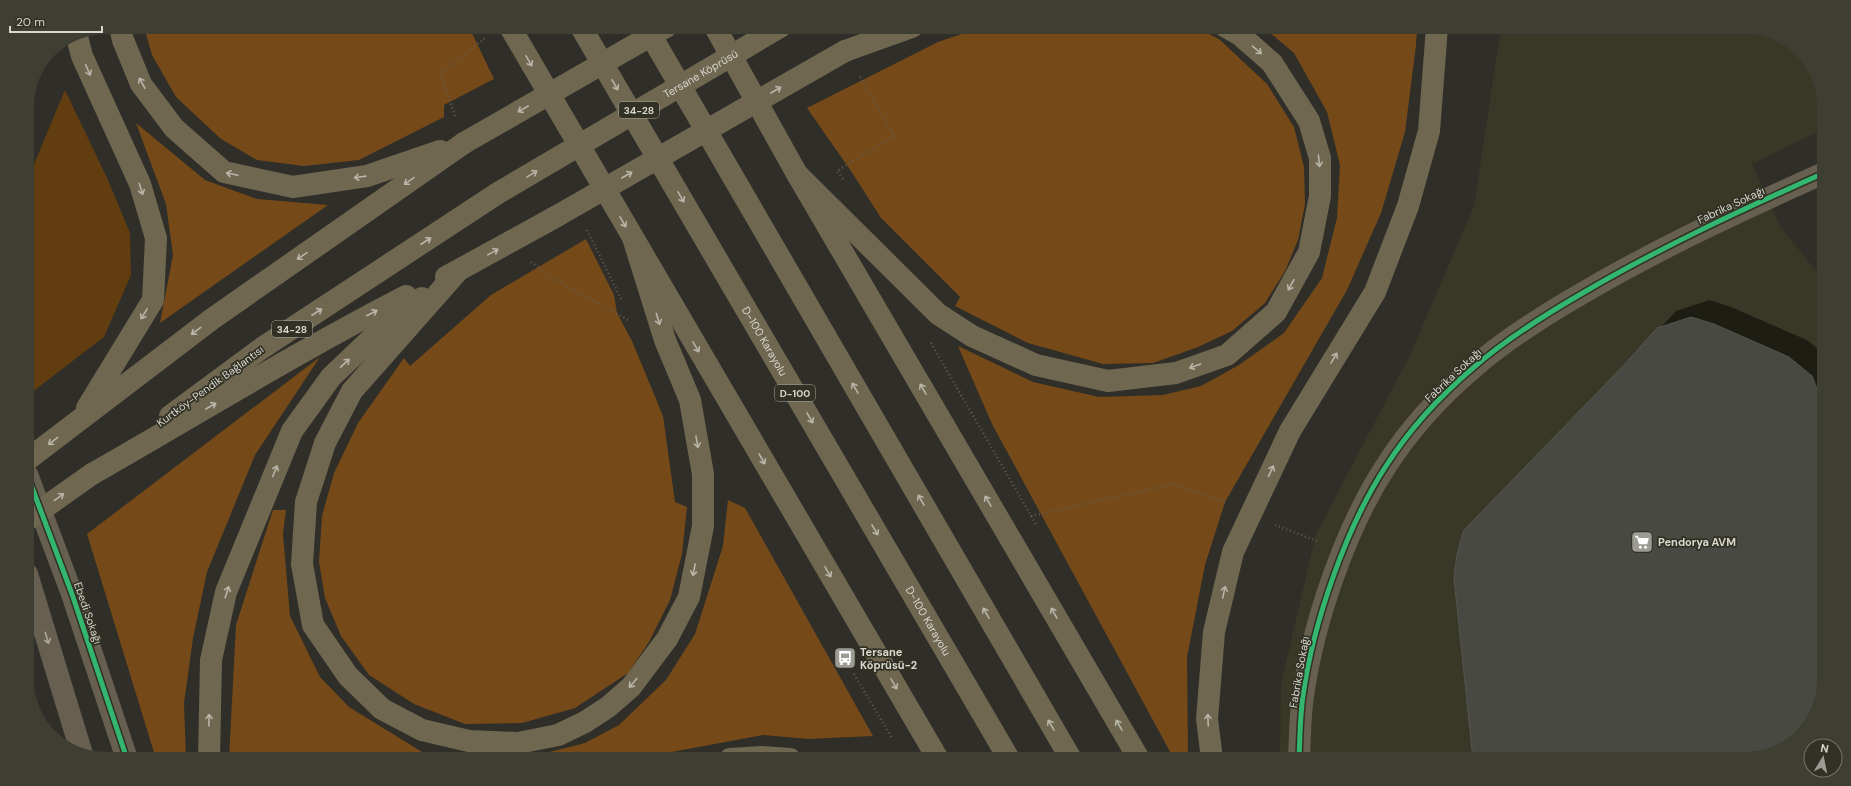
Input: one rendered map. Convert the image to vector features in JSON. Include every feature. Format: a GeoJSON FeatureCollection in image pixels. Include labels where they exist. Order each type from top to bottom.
{"type":"FeatureCollection","features":[{"type":"Feature","properties":{"kind":"highway"},"geometry":{"type":"LineString","coordinates":[[122,34],[141,84],[174,128],[224,172],[292,187],[367,176],[464,143]]}},
{"type":"Feature","properties":{"kind":"highway"},"geometry":{"type":"LineString","coordinates":[[514,34],[934,752]]}},
{"type":"Feature","properties":{"kind":"highway","name":"D-100 Karayolu"},"geometry":{"type":"LineString","coordinates":[[585,34],[1005,752]]}},
{"type":"Feature","properties":{"kind":"highway"},"geometry":{"type":"LineString","coordinates":[[650,34],[1067,752]]}},
{"type":"Feature","properties":{"kind":"highway"},"geometry":{"type":"LineString","coordinates":[[34,455],[212,319],[464,143],[654,34]]}},
{"type":"Feature","properties":{"kind":"highway"},"geometry":{"type":"LineString","coordinates":[[719,34],[798,174],[1135,752]]}},
{"type":"Feature","properties":{"kind":"highway","name":"Tersane Köprüsü"},"geometry":{"type":"LineString","coordinates":[[498,193],[768,34]]}},
{"type":"Feature","properties":{"kind":"highway"},"geometry":{"type":"LineString","coordinates":[[92,474],[306,349],[506,245],[845,51],[870,34]]}},
{"type":"Feature","properties":{"kind":"highway"},"geometry":{"type":"LineString","coordinates":[[845,51],[892,34]]}},
{"type":"Feature","properties":{"kind":"highway"},"geometry":{"type":"LineString","coordinates":[[798,174],[938,314],[972,336],[1036,365],[1108,380],[1176,373],[1227,355],[1276,312],[1309,252],[1320,196],[1320,158],[1309,121],[1272,63],[1238,34]]}},
{"type":"Feature","properties":{"kind":"highway"},"geometry":{"type":"LineString","coordinates":[[1211,752],[1207,719],[1214,632],[1233,552],[1290,431],[1375,292],[1408,206],[1428,131],[1436,34]]}},
{"type":"Feature","properties":{"kind":"highway"},"geometry":{"type":"LineString","coordinates":[[78,39],[82,56],[140,184],[156,238],[153,300],[78,421]]}},
{"type":"Feature","properties":{"kind":"highway","name":"Kurtköy-Pendik Bağlantısı"},"geometry":{"type":"LineString","coordinates":[[34,515],[262,348],[498,193]]}},
{"type":"Feature","properties":{"kind":"highway"},"geometry":{"type":"LineString","coordinates":[[458,271],[352,391],[325,443],[306,502],[302,564],[313,625],[348,676],[382,709],[422,730],[469,741],[518,743],[558,735],[585,722],[608,707],[631,687],[667,639],[689,596],[703,526],[703,474],[690,400],[664,340],[634,241]]}},
{"type":"Feature","properties":{"kind":"highway"},"geometry":{"type":"LineString","coordinates":[[209,752],[211,660],[226,592],[292,431],[331,377],[389,322],[458,271]]}},
{"type":"Feature","properties":{"kind":"street","name":"Fabrika Sokağı"},"geometry":{"type":"LineString","coordinates":[[1299,752],[1303,696],[1319,618],[1344,551],[1364,506],[1386,466],[1412,431],[1438,402],[1472,368],[1515,334],[1590,288],[1659,250],[1817,176]]}},
{"type":"Feature","properties":{"kind":"street","name":"Ebedi Sokağı"},"geometry":{"type":"LineString","coordinates":[[34,493],[72,594],[125,752]]}},
{"type":"Feature","properties":{"kind":"street"},"geometry":{"type":"LineString","coordinates":[[34,597],[80,747]]}},
{"type":"Feature","properties":{"kind":"path"},"geometry":{"type":"LineString","coordinates":[[464,143],[441,73],[488,35]]}},
{"type":"Feature","properties":{"kind":"path"},"geometry":{"type":"LineString","coordinates":[[845,51],[894,136],[837,171],[846,183]]}},
{"type":"Feature","properties":{"kind":"path"},"geometry":{"type":"LineString","coordinates":[[506,245],[554,279],[634,323]]}},
{"type":"Feature","properties":{"kind":"path"},"geometry":{"type":"LineString","coordinates":[[930,343],[1031,516],[1173,484],[1229,504]]}},
{"type":"Feature","properties":{"kind":"path"},"geometry":{"type":"LineString","coordinates":[[1275,525],[1344,551]]}},
{"type":"Feature","properties":{"kind":"shaded area"},"geometry":{"type":"Polygon","coordinates":[[[146,34],[472,34],[494,79],[444,105],[444,117],[359,160],[304,166],[257,160],[221,139],[176,97],[152,55],[146,34]]]}},
{"type":"Feature","properties":{"kind":"shaded area"},"geometry":{"type":"Polygon","coordinates":[[[961,34],[1209,34],[1219,39],[1267,84],[1294,127],[1304,167],[1305,204],[1298,240],[1285,271],[1265,303],[1232,331],[1198,347],[1153,363],[1103,364],[1028,343],[955,306],[960,297],[881,218],[851,171],[807,108],[938,42],[961,34]]]}},
{"type":"Feature","properties":{"kind":"shaded area"},"geometry":{"type":"Polygon","coordinates":[[[1271,34],[1417,34],[1405,132],[1381,213],[1347,290],[1225,502],[1205,565],[1187,657],[1188,752],[1170,752],[992,424],[958,346],[1033,382],[1099,397],[1163,395],[1201,386],[1239,365],[1284,333],[1322,278],[1337,218],[1340,165],[1327,112],[1294,53],[1271,34]]]}},
{"type":"Feature","properties":{"kind":"shaded area"},"geometry":{"type":"Polygon","coordinates":[[[1500,34],[1759,35],[1773,39],[1789,49],[1802,62],[1812,78],[1817,101],[1817,132],[1752,164],[1780,226],[1817,272],[1817,685],[1812,708],[1802,724],[1793,734],[1777,745],[1764,750],[1745,752],[1280,752],[1281,684],[1316,534],[1410,355],[1474,206],[1500,34]]]}},
{"type":"Feature","properties":{"kind":"shaded area"},"geometry":{"type":"Polygon","coordinates":[[[65,90],[108,180],[130,233],[131,275],[104,337],[34,391],[34,164],[65,90]]]}},
{"type":"Feature","properties":{"kind":"shaded area"},"geometry":{"type":"Polygon","coordinates":[[[136,123],[205,180],[257,199],[328,205],[160,323],[173,255],[166,204],[136,123]]]}},
{"type":"Feature","properties":{"kind":"shaded area"},"geometry":{"type":"Polygon","coordinates":[[[586,239],[614,295],[617,313],[632,341],[663,416],[675,502],[687,507],[682,554],[670,600],[649,642],[628,673],[575,708],[522,723],[465,724],[414,704],[369,675],[341,636],[325,598],[319,562],[322,516],[334,473],[358,423],[404,358],[410,366],[491,295],[586,239]]]}},
{"type":"Feature","properties":{"kind":"shaded area"},"geometry":{"type":"Polygon","coordinates":[[[320,357],[255,455],[207,572],[193,638],[184,703],[186,752],[154,752],[87,534],[320,357]]]}},
{"type":"Feature","properties":{"kind":"shaded area"},"geometry":{"type":"Polygon","coordinates":[[[728,500],[745,508],[873,736],[809,739],[763,735],[672,752],[550,752],[585,743],[619,725],[666,680],[695,634],[723,546],[728,500]]]}},
{"type":"Feature","properties":{"kind":"shaded area"},"geometry":{"type":"Polygon","coordinates":[[[273,510],[286,510],[283,534],[290,616],[320,677],[349,707],[422,752],[229,752],[236,625],[273,510]]]}},
{"type":"Feature","properties":{"kind":"building","name":"Pendorya AVM"},"geometry":{"type":"Polygon","coordinates":[[[1691,317],[1714,324],[1789,357],[1812,376],[1817,388],[1817,685],[1812,708],[1802,724],[1793,734],[1777,745],[1764,750],[1745,752],[1472,752],[1454,578],[1457,554],[1464,530],[1624,365],[1657,328],[1691,317]]]}},
{"type":"Feature","properties":{"kind":"cycle path"},"geometry":{"type":"LineString","coordinates":[[1299,752],[1301,711],[1308,668],[1323,607],[1333,576],[1371,490],[1405,439],[1426,414],[1449,390],[1486,357],[1525,328],[1610,277],[1670,245],[1731,215],[1817,176]]}},
{"type":"Feature","properties":{"kind":"cycle path"},"geometry":{"type":"LineString","coordinates":[[34,493],[72,594],[125,752]]}},
{"type":"Feature","properties":{"kind":"place","name":"Pendorya AVM"},"geometry":{"type":"Point","coordinates":[1642,542]}},
{"type":"Feature","properties":{"kind":"place","name":"Tersane Köprüsü-2"},"geometry":{"type":"Point","coordinates":[845,658]}}]}
